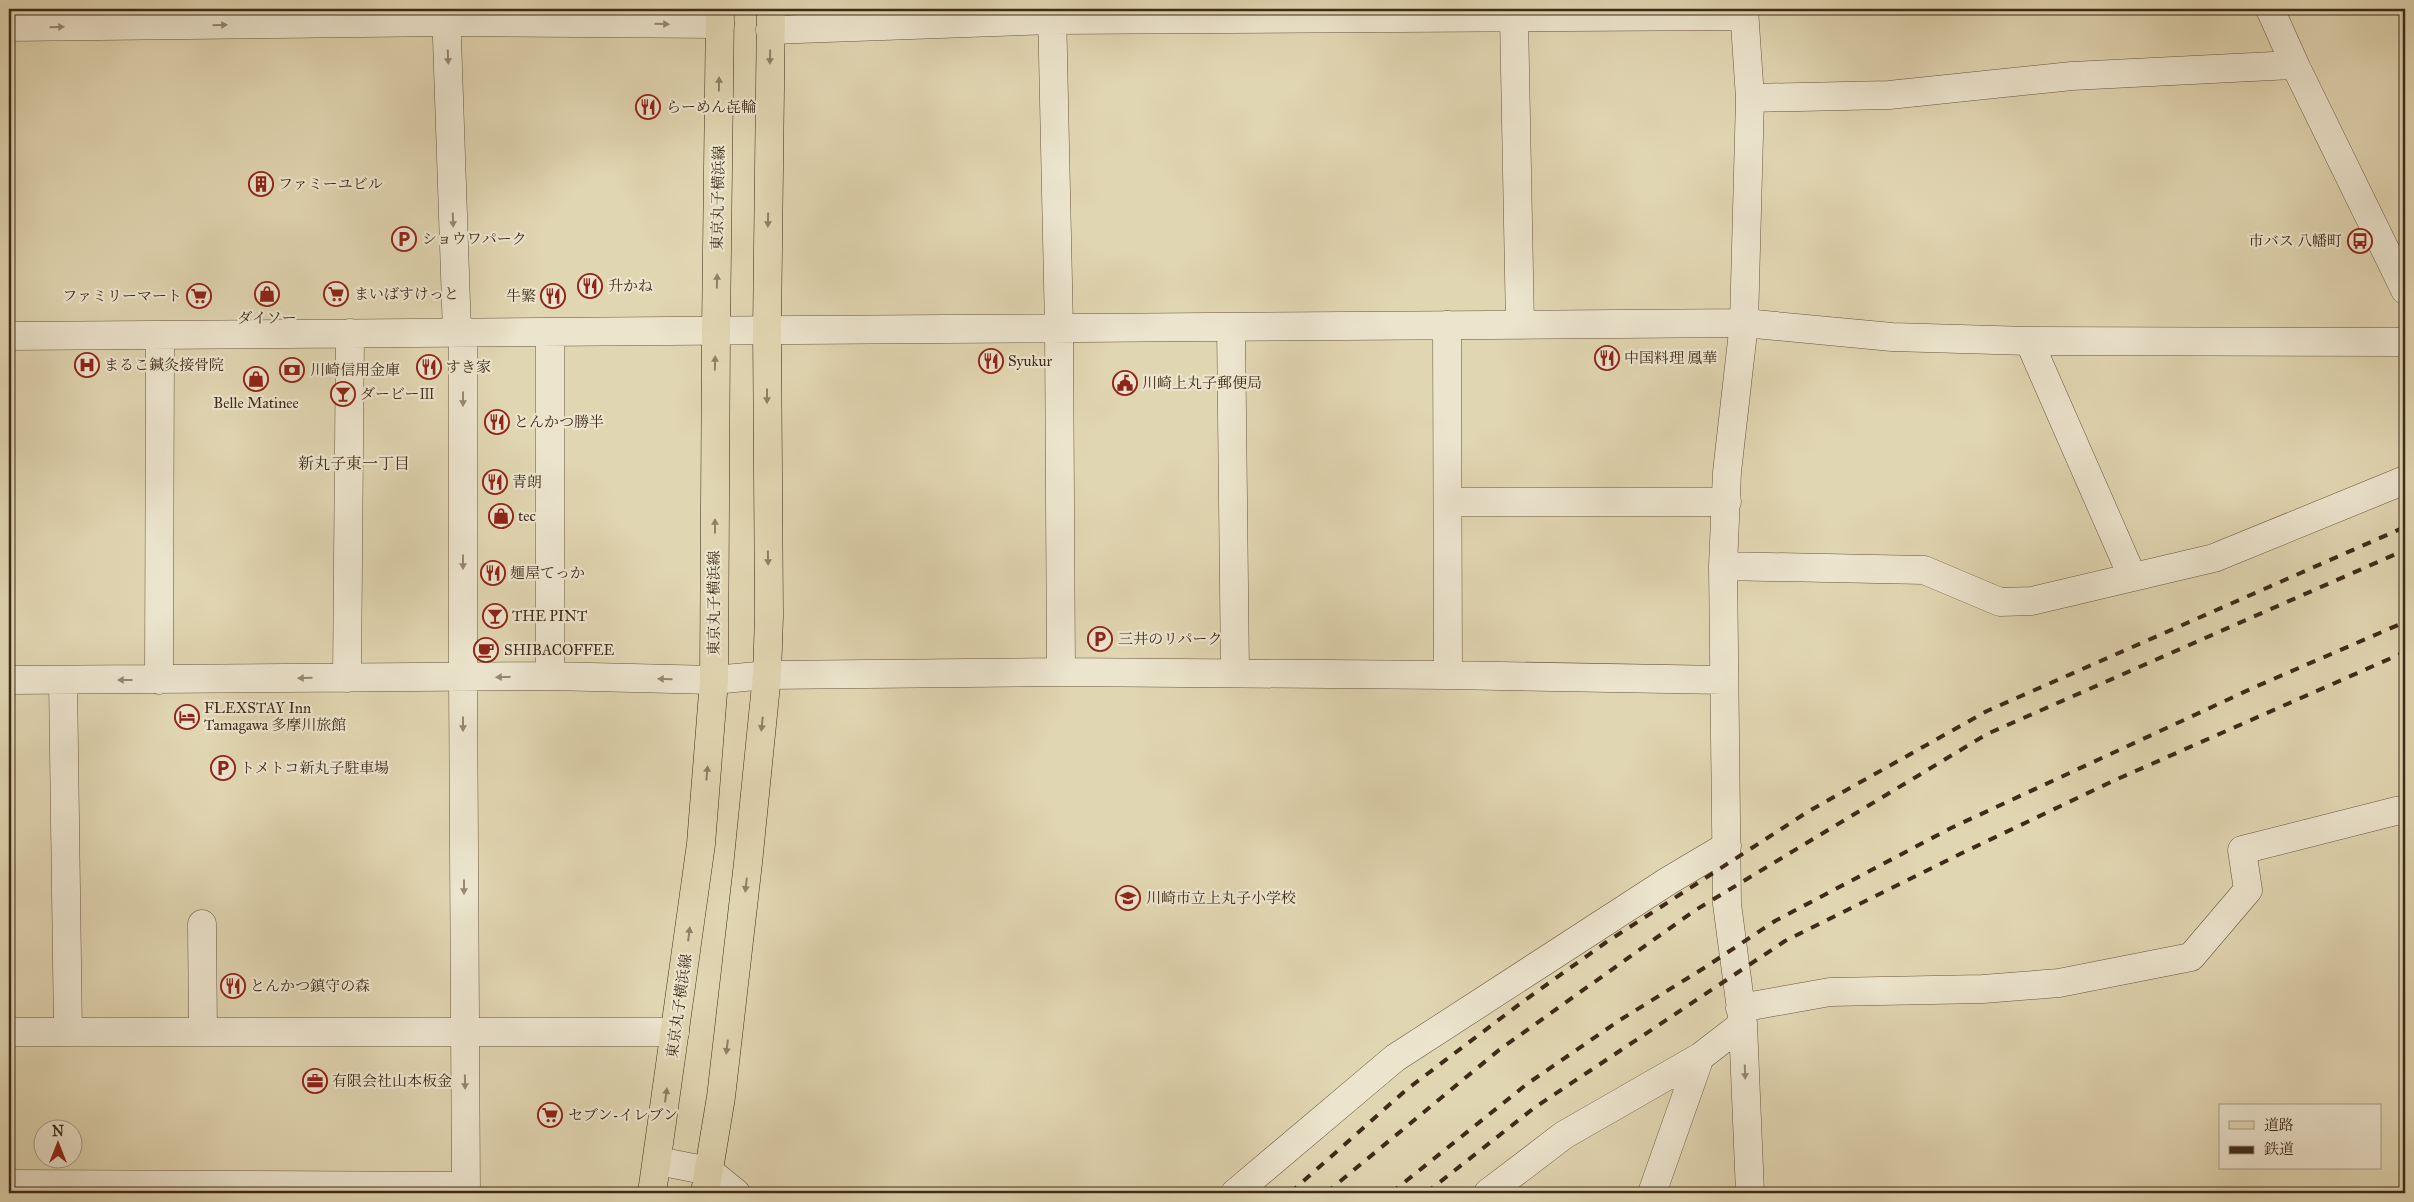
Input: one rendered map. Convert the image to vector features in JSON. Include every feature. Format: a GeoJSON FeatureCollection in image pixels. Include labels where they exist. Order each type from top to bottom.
{"type":"FeatureCollection","features":[{"type":"Feature","properties":{"kind":"main road","name":"東京丸子横浜線"},"geometry":{"type":"LineString","coordinates":[[652,1193],[701,844],[714,680],[720,16]]}},
{"type":"Feature","properties":{"kind":"main road"},"geometry":{"type":"LineString","coordinates":[[707,1182],[723,1077],[767,675],[769,616],[767,330],[770,19]]}},
{"type":"Feature","properties":{"kind":"street"},"geometry":{"type":"LineString","coordinates":[[2270,9],[2294,65],[2405,290]]}},
{"type":"Feature","properties":{"kind":"street"},"geometry":{"type":"LineString","coordinates":[[770,19],[1052,14],[1514,17],[1744,12],[1750,98],[1744,323],[1727,472],[1723,566],[1727,846],[1726,904],[1742,1016],[1750,1193]]}},
{"type":"Feature","properties":{"kind":"street"},"geometry":{"type":"LineString","coordinates":[[1052,14],[1059,328],[1061,672]]}},
{"type":"Feature","properties":{"kind":"street"},"geometry":{"type":"LineString","coordinates":[[9,1184],[466,1190],[460,333],[447,15]]}},
{"type":"Feature","properties":{"kind":"street"},"geometry":{"type":"LineString","coordinates":[[9,28],[447,15],[720,16]]}},
{"type":"Feature","properties":{"kind":"street"},"geometry":{"type":"LineString","coordinates":[[1514,17],[1520,325]]}},
{"type":"Feature","properties":{"kind":"street"},"geometry":{"type":"LineString","coordinates":[[1750,98],[1889,95],[2072,76],[2294,65]]}},
{"type":"Feature","properties":{"kind":"street"},"geometry":{"type":"LineString","coordinates":[[9,336],[1744,323],[1892,337],[2029,340],[2405,342]]}},
{"type":"Feature","properties":{"kind":"street"},"geometry":{"type":"LineString","coordinates":[[1448,325],[1448,675]]}},
{"type":"Feature","properties":{"kind":"street"},"geometry":{"type":"LineString","coordinates":[[1231,327],[1235,673]]}},
{"type":"Feature","properties":{"kind":"street"},"geometry":{"type":"LineString","coordinates":[[550,332],[550,676]]}},
{"type":"Feature","properties":{"kind":"street"},"geometry":{"type":"LineString","coordinates":[[347,678],[350,333]]}},
{"type":"Feature","properties":{"kind":"street"},"geometry":{"type":"LineString","coordinates":[[159,680],[160,335]]}},
{"type":"Feature","properties":{"kind":"street"},"geometry":{"type":"LineString","coordinates":[[2029,340],[2132,576]]}},
{"type":"Feature","properties":{"kind":"street"},"geometry":{"type":"LineString","coordinates":[[1723,566],[1924,570],[2000,602],[2032,601],[2214,558],[2405,480]]}},
{"type":"Feature","properties":{"kind":"street"},"geometry":{"type":"LineString","coordinates":[[1448,502],[1726,502]]}},
{"type":"Feature","properties":{"kind":"street"},"geometry":{"type":"LineString","coordinates":[[9,680],[550,676],[714,680],[767,675],[1061,672],[1448,675],[1724,680]]}},
{"type":"Feature","properties":{"kind":"street"},"geometry":{"type":"LineString","coordinates":[[64,680],[68,1032]]}},
{"type":"Feature","properties":{"kind":"street"},"geometry":{"type":"LineString","coordinates":[[1488,1193],[1564,1135],[1700,1057],[1742,1016],[1830,992],[1984,989],[2059,983],[2191,957],[2248,890],[2242,850],[2405,810]]}},
{"type":"Feature","properties":{"kind":"street"},"geometry":{"type":"LineString","coordinates":[[1235,1193],[1395,1058],[1651,892],[1727,846]]}},
{"type":"Feature","properties":{"kind":"street"},"geometry":{"type":"LineString","coordinates":[[202,924],[203,1032]]}},
{"type":"Feature","properties":{"kind":"street"},"geometry":{"type":"LineString","coordinates":[[9,1032],[675,1032]]}},
{"type":"Feature","properties":{"kind":"street"},"geometry":{"type":"LineString","coordinates":[[1652,1193],[1700,1057]]}},
{"type":"Feature","properties":{"kind":"street"},"geometry":{"type":"LineString","coordinates":[[658,1161],[736,1193]]}},
{"type":"Feature","properties":{"kind":"railway"},"geometry":{"type":"LineString","coordinates":[[1290,1193],[1406,1090],[1521,1003],[1605,943],[1809,811],[1987,711],[2405,527]]}},
{"type":"Feature","properties":{"kind":"railway"},"geometry":{"type":"LineString","coordinates":[[1326,1193],[1499,1050],[1694,911],[1987,734],[2405,550]]}},
{"type":"Feature","properties":{"kind":"railway"},"geometry":{"type":"LineString","coordinates":[[1391,1193],[1527,1084],[1620,1020],[1775,921],[1951,828],[2255,687],[2405,622]]}},
{"type":"Feature","properties":{"kind":"railway"},"geometry":{"type":"LineString","coordinates":[[1426,1193],[1534,1108],[1785,941],[2113,781],[2405,652]]}},
{"type":"Feature","properties":{"kind":"place","name":"らーめん㐂輪"},"geometry":{"type":"Point","coordinates":[648,107]}},
{"type":"Feature","properties":{"kind":"place","name":"ファミーユビル"},"geometry":{"type":"Point","coordinates":[261,184]}},
{"type":"Feature","properties":{"kind":"place","name":"ショウワパーク"},"geometry":{"type":"Point","coordinates":[404,239]}},
{"type":"Feature","properties":{"kind":"place","name":"市バス 八幡町"},"geometry":{"type":"Point","coordinates":[2360,241]}},
{"type":"Feature","properties":{"kind":"place","name":"升かね"},"geometry":{"type":"Point","coordinates":[590,286]}},
{"type":"Feature","properties":{"kind":"place","name":"ダイソー"},"geometry":{"type":"Point","coordinates":[267,294]}},
{"type":"Feature","properties":{"kind":"place","name":"まいばすけっと"},"geometry":{"type":"Point","coordinates":[336,294]}},
{"type":"Feature","properties":{"kind":"place","name":"ファミリーマート"},"geometry":{"type":"Point","coordinates":[199,296]}},
{"type":"Feature","properties":{"kind":"place","name":"牛繁"},"geometry":{"type":"Point","coordinates":[553,296]}},
{"type":"Feature","properties":{"kind":"place","name":"中国料理 鳳華"},"geometry":{"type":"Point","coordinates":[1607,358]}},
{"type":"Feature","properties":{"kind":"place","name":"Syukur"},"geometry":{"type":"Point","coordinates":[991,361]}},
{"type":"Feature","properties":{"kind":"place","name":"まるこ鍼灸接骨院"},"geometry":{"type":"Point","coordinates":[87,365]}},
{"type":"Feature","properties":{"kind":"place","name":"すき家"},"geometry":{"type":"Point","coordinates":[429,367]}},
{"type":"Feature","properties":{"kind":"place","name":"川崎信用金庫"},"geometry":{"type":"Point","coordinates":[292,370]}},
{"type":"Feature","properties":{"kind":"place","name":"Belle Matinee"},"geometry":{"type":"Point","coordinates":[256,379]}},
{"type":"Feature","properties":{"kind":"place","name":"川崎上丸子郵便局"},"geometry":{"type":"Point","coordinates":[1125,383]}},
{"type":"Feature","properties":{"kind":"place","name":"ダービーⅢ"},"geometry":{"type":"Point","coordinates":[343,394]}},
{"type":"Feature","properties":{"kind":"place","name":"とんかつ勝半"},"geometry":{"type":"Point","coordinates":[497,422]}},
{"type":"Feature","properties":{"kind":"place","name":"青朗"},"geometry":{"type":"Point","coordinates":[495,482]}},
{"type":"Feature","properties":{"kind":"place","name":"tec"},"geometry":{"type":"Point","coordinates":[501,516]}},
{"type":"Feature","properties":{"kind":"place","name":"麺屋てっか"},"geometry":{"type":"Point","coordinates":[493,573]}},
{"type":"Feature","properties":{"kind":"place","name":"THE PINT"},"geometry":{"type":"Point","coordinates":[495,616]}},
{"type":"Feature","properties":{"kind":"place","name":"三井のリパーク"},"geometry":{"type":"Point","coordinates":[1100,639]}},
{"type":"Feature","properties":{"kind":"place","name":"SHIBACOFFEE"},"geometry":{"type":"Point","coordinates":[486,650]}},
{"type":"Feature","properties":{"kind":"place","name":"FLEXSTAY Inn Tamagawa 多摩川旅館"},"geometry":{"type":"Point","coordinates":[187,717]}},
{"type":"Feature","properties":{"kind":"place","name":"トメトコ新丸子駐車場"},"geometry":{"type":"Point","coordinates":[223,768]}},
{"type":"Feature","properties":{"kind":"place","name":"川崎市立上丸子小学校"},"geometry":{"type":"Point","coordinates":[1128,898]}},
{"type":"Feature","properties":{"kind":"place","name":"とんかつ鎮守の森"},"geometry":{"type":"Point","coordinates":[233,986]}},
{"type":"Feature","properties":{"kind":"place","name":"有限会社山本板金"},"geometry":{"type":"Point","coordinates":[315,1081]}},
{"type":"Feature","properties":{"kind":"place","name":"セブン-イレブン"},"geometry":{"type":"Point","coordinates":[550,1115]}},
{"type":"Feature","properties":{"kind":"district","name":"新丸子東一丁目"},"geometry":{"type":"Point","coordinates":[354,463]}}]}
